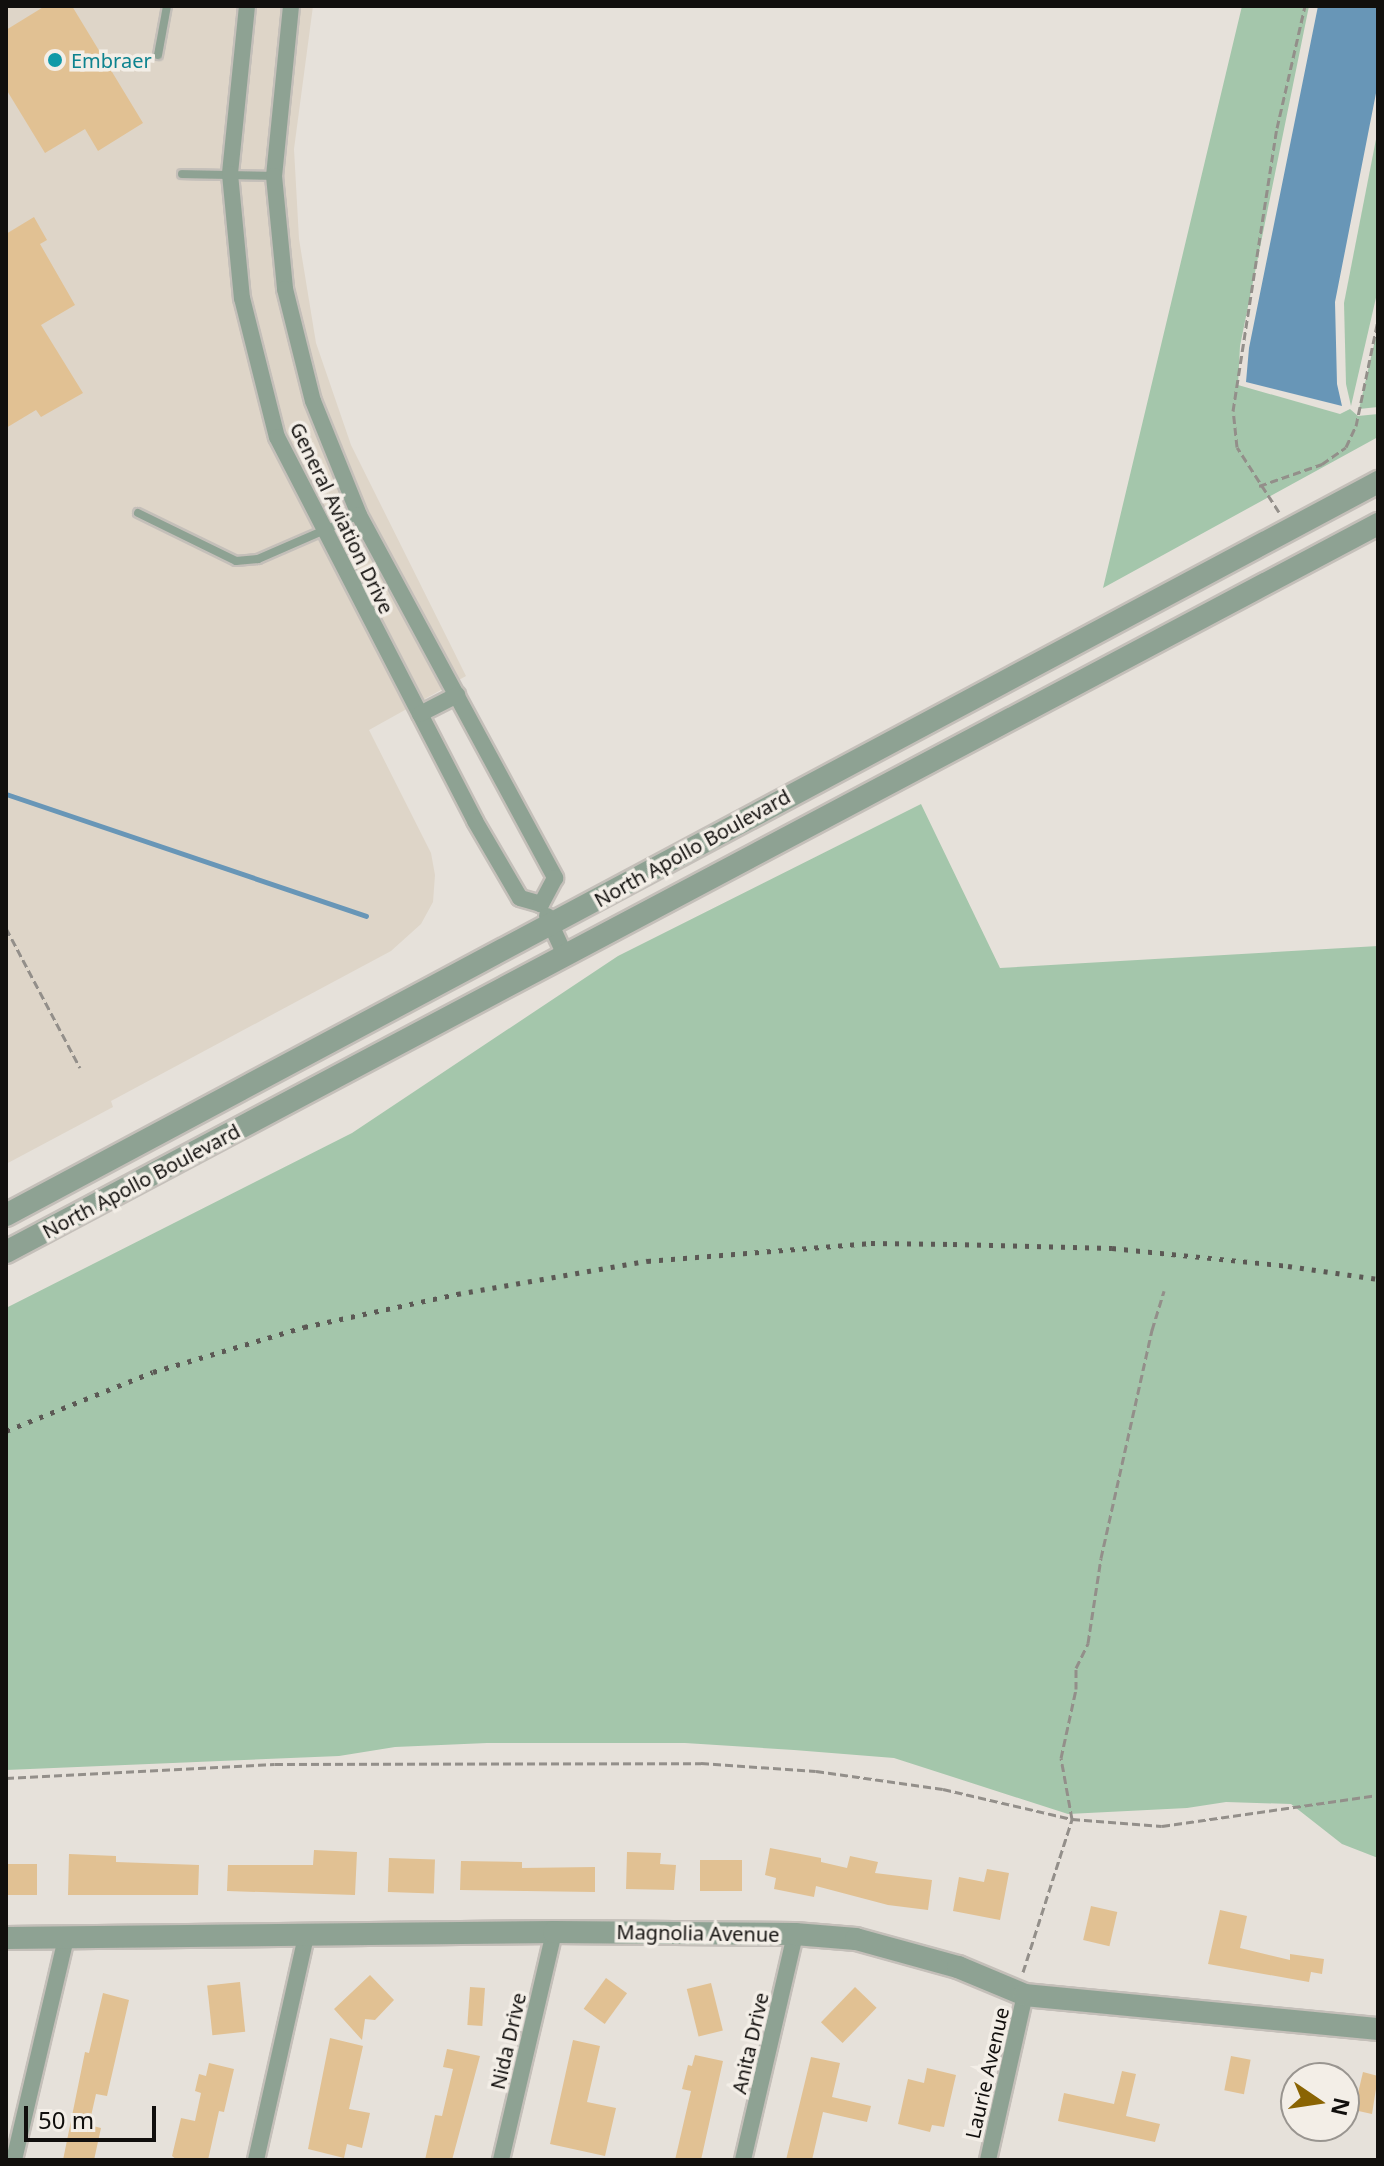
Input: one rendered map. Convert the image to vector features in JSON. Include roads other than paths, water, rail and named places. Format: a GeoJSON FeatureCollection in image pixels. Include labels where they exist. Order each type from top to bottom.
{"type":"FeatureCollection","features":[{"type":"Feature","properties":{"kind":"street","name":"General Aviation Drive"},"geometry":{"type":"LineString","coordinates":[[247,6],[230,174],[242,298],[277,437],[323,532],[520,898],[541,904],[564,953]]}},
{"type":"Feature","properties":{"kind":"street","name":"General Aviation Drive"},"geometry":{"type":"LineString","coordinates":[[291,6],[274,176],[288,303],[313,401],[359,515],[555,878],[541,904]]}},
{"type":"Feature","properties":{"kind":"street","name":"North Apollo Boulevard"},"geometry":{"type":"LineString","coordinates":[[6,1215],[1378,482]]}},
{"type":"Feature","properties":{"kind":"street","name":"North Apollo Boulevard"},"geometry":{"type":"LineString","coordinates":[[6,1252],[564,953],[1378,524]]}},
{"type":"Feature","properties":{"kind":"street"},"geometry":{"type":"LineString","coordinates":[[420,714],[457,695]]}},
{"type":"Feature","properties":{"kind":"street","name":"Magnolia Avenue"},"geometry":{"type":"LineString","coordinates":[[6,1938],[554,1932],[795,1934],[856,1939],[958,1967],[1025,1995],[1378,2029]]}},
{"type":"Feature","properties":{"kind":"street","name":"Nida Drive"},"geometry":{"type":"LineString","coordinates":[[501,2160],[554,1932]]}},
{"type":"Feature","properties":{"kind":"street","name":"Anita Drive"},"geometry":{"type":"LineString","coordinates":[[743,2160],[795,1934]]}},
{"type":"Feature","properties":{"kind":"street"},"geometry":{"type":"LineString","coordinates":[[256,2160],[306,1937]]}},
{"type":"Feature","properties":{"kind":"street"},"geometry":{"type":"LineString","coordinates":[[14,2160],[66,1938]]}},
{"type":"Feature","properties":{"kind":"street","name":"Laurie Avenue"},"geometry":{"type":"LineString","coordinates":[[988,2160],[1025,1995]]}},
{"type":"Feature","properties":{"kind":"lane"},"geometry":{"type":"LineString","coordinates":[[158,55],[167,6]]}},
{"type":"Feature","properties":{"kind":"lane"},"geometry":{"type":"LineString","coordinates":[[182,174],[274,176]]}},
{"type":"Feature","properties":{"kind":"lane"},"geometry":{"type":"LineString","coordinates":[[138,513],[236,561],[258,559],[359,515]]}},
{"type":"Feature","properties":{"kind":"water"},"geometry":{"type":"Polygon","coordinates":[[[1318,6],[1378,6],[1378,83],[1335,302],[1337,384],[1342,406],[1246,382],[1249,348],[1318,6]]]}},
{"type":"Feature","properties":{"kind":"waterway"},"geometry":{"type":"LineString","coordinates":[[6,794],[366,916]]}},
{"type":"Feature","properties":{"kind":"railway"},"geometry":{"type":"LineString","coordinates":[[6,1431],[153,1372],[304,1327],[457,1294],[647,1261],[871,1243],[953,1244],[1112,1248],[1288,1266],[1378,1279]]}},
{"type":"Feature","properties":{"kind":"place","name":"Embraer"},"geometry":{"type":"Point","coordinates":[55,60]}}]}
